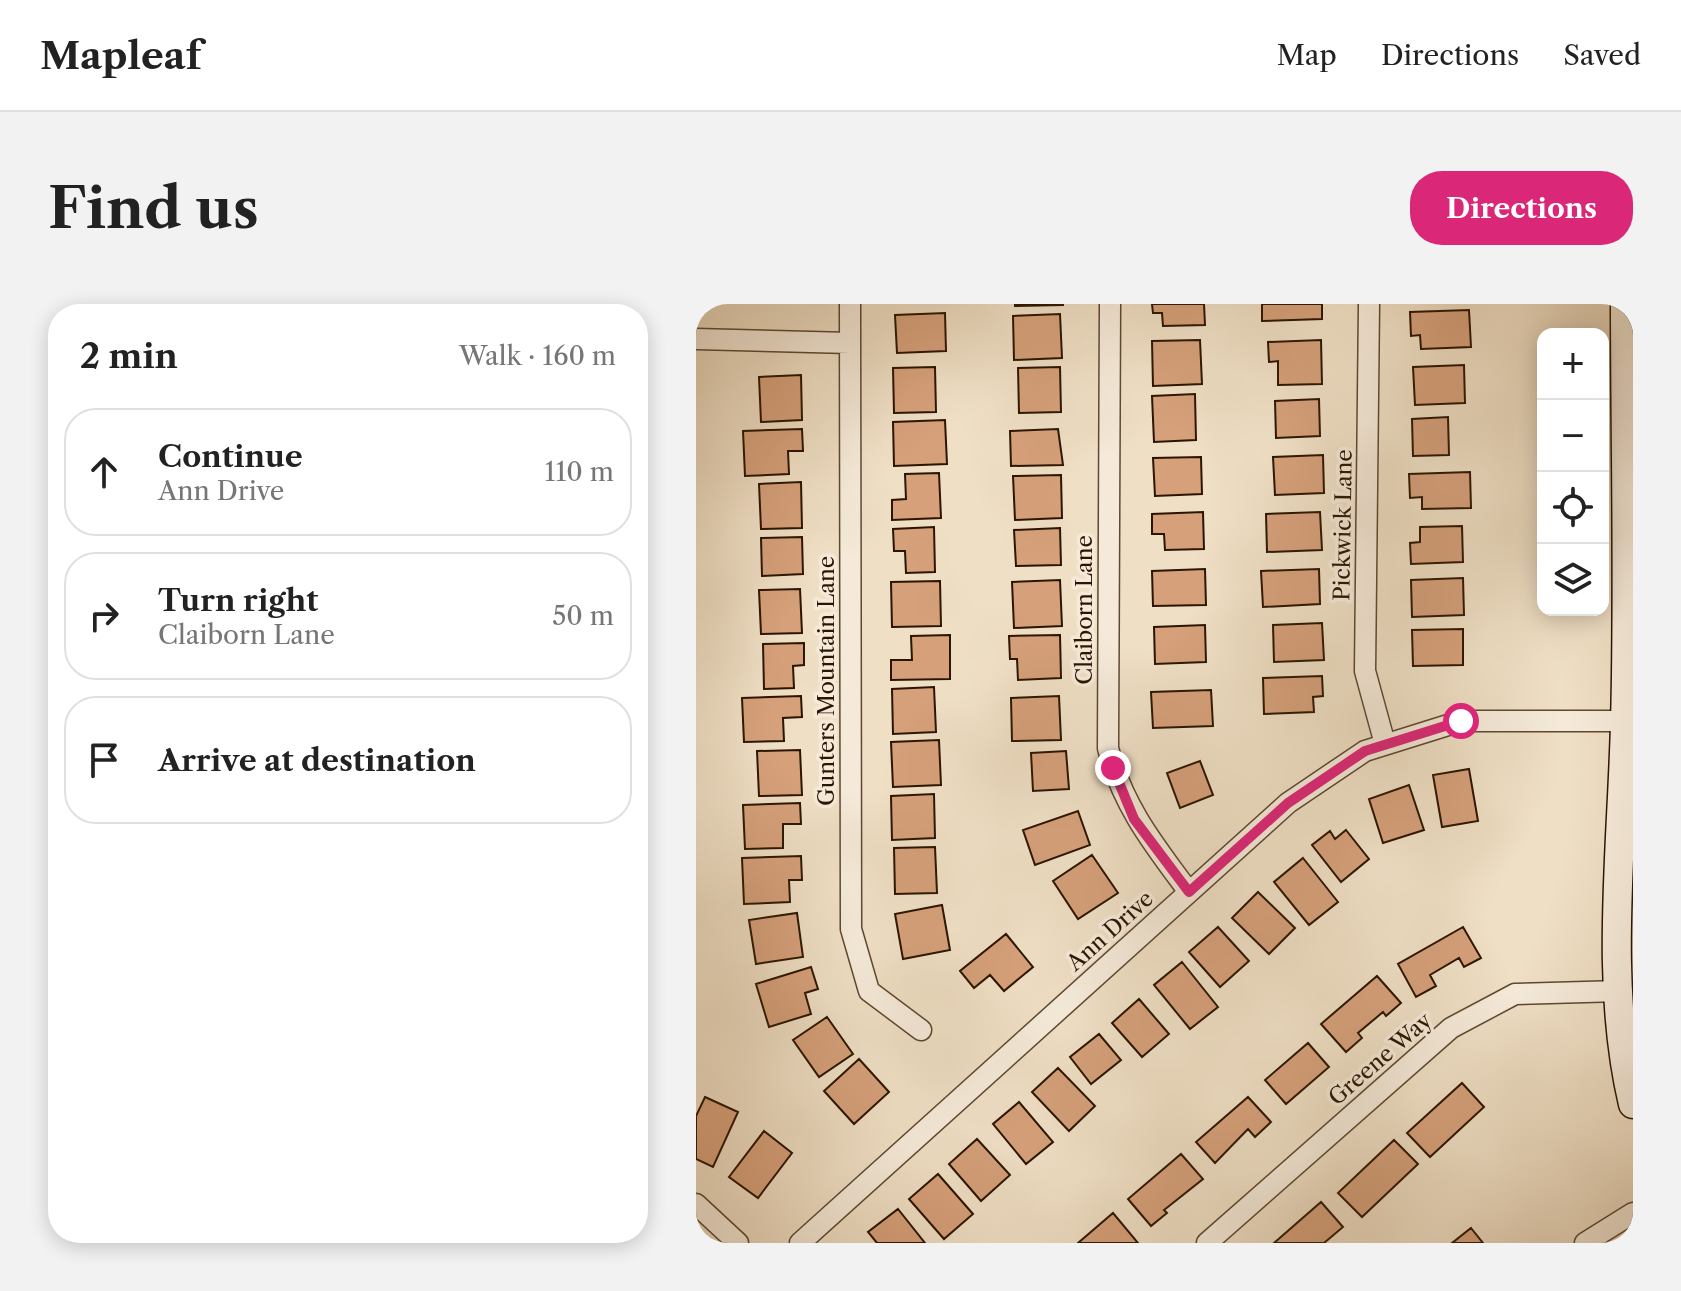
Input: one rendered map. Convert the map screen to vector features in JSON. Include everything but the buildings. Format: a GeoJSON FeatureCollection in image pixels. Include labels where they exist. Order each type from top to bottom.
{"type":"FeatureCollection","features":[{"type":"Feature","properties":{"kind":"street","name":"Gunters Mountain Lane"},"geometry":{"type":"LineString","coordinates":[[850,304],[851,929],[869,991],[921,1030]]}},
{"type":"Feature","properties":{"kind":"street","name":"Claiborn Lane"},"geometry":{"type":"LineString","coordinates":[[1110,304],[1108,748],[1134,819],[1189,892]]}},
{"type":"Feature","properties":{"kind":"street","name":"Pickwick Lane"},"geometry":{"type":"LineString","coordinates":[[1369,304],[1365,671],[1385,744]]}},
{"type":"Feature","properties":{"kind":"street"},"geometry":{"type":"LineString","coordinates":[[1625,304],[1629,721],[1620,991],[1623,1060],[1633,1104]]}},
{"type":"Feature","properties":{"kind":"street"},"geometry":{"type":"LineString","coordinates":[[696,339],[850,343]]}},
{"type":"Feature","properties":{"kind":"street","name":"Ann Drive"},"geometry":{"type":"LineString","coordinates":[[800,1243],[1288,803],[1365,751],[1461,721],[1629,721]]}},
{"type":"Feature","properties":{"kind":"street","name":"Greene Way"},"geometry":{"type":"LineString","coordinates":[[1207,1243],[1451,1028],[1515,994],[1620,991]]}},
{"type":"Feature","properties":{"kind":"street"},"geometry":{"type":"LineString","coordinates":[[696,1204],[738,1243]]}},
{"type":"Feature","properties":{"kind":"street"},"geometry":{"type":"LineString","coordinates":[[1585,1243],[1633,1213]]}},
{"type":"Feature","properties":{"kind":"route"},"geometry":{"type":"LineString","coordinates":[[1113,768],[1134,819],[1189,892],[1288,803],[1365,751],[1461,721]]}}]}
